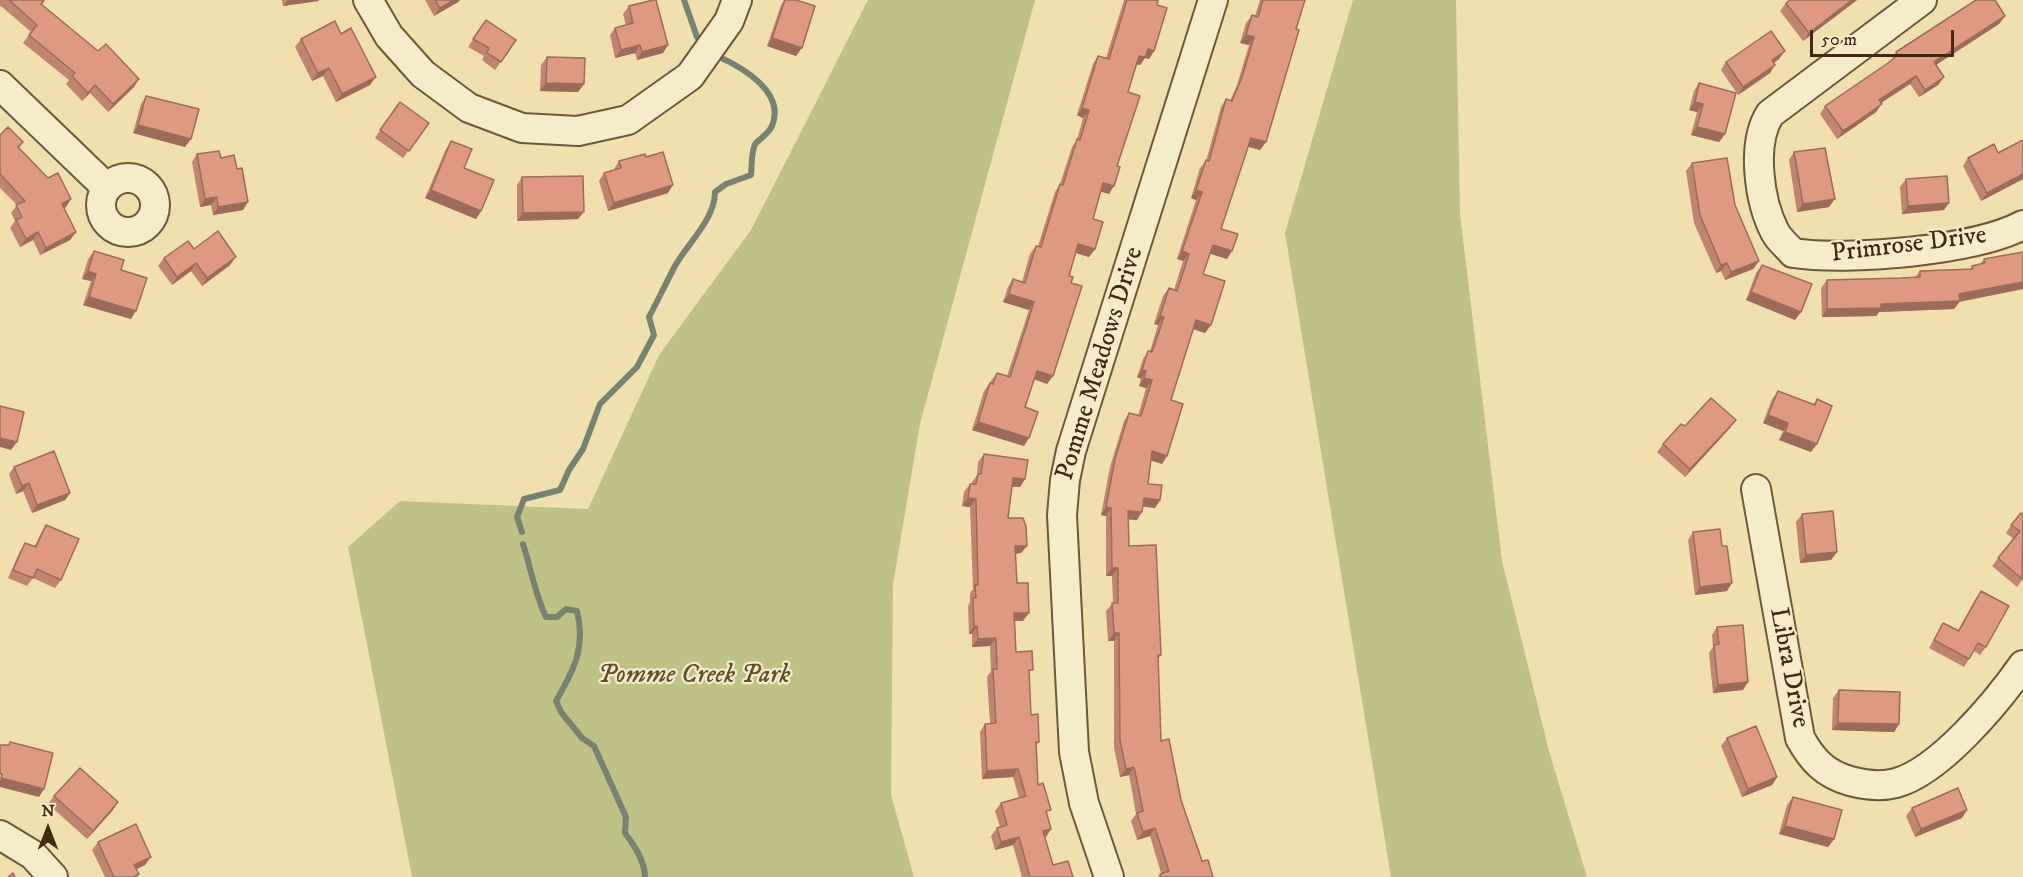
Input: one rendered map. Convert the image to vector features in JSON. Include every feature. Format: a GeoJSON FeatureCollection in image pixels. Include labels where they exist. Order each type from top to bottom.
{"type":"FeatureCollection","features":[{"type":"Feature","properties":{"kind":"street"},"geometry":{"type":"LineString","coordinates":[[368,0],[390,36],[423,74],[469,108],[522,128],[578,131],[628,120],[690,76],[733,11]]}},
{"type":"Feature","properties":{"kind":"street","name":"Pomme Meadows Drive"},"geometry":{"type":"LineString","coordinates":[[1109,877],[1084,803],[1074,752],[1063,494],[1071,451],[1213,0]]}},
{"type":"Feature","properties":{"kind":"street","name":"Primrose Drive"},"geometry":{"type":"LineString","coordinates":[[1922,0],[1861,48],[1788,98],[1770,114],[1763,124],[1760,141],[1761,176],[1767,210],[1775,232],[1793,253],[1840,256],[1964,244],[1995,237],[2023,225]]}},
{"type":"Feature","properties":{"kind":"street"},"geometry":{"type":"LineString","coordinates":[[0,85],[107,188]]}},
{"type":"Feature","properties":{"kind":"street","name":"Libra Drive"},"geometry":{"type":"LineString","coordinates":[[1756,489],[1800,738],[1808,753],[1821,767],[1836,777],[1875,785],[1895,783],[1914,775],[1985,715],[2023,665]]}},
{"type":"Feature","properties":{"kind":"street"},"geometry":{"type":"LineString","coordinates":[[0,835],[33,855],[53,877]]}},
{"type":"Feature","properties":{"kind":"green space","name":"Pomme Creek Park"},"geometry":{"type":"Polygon","coordinates":[[[868,0],[1035,0],[920,424],[893,584],[891,795],[914,877],[412,877],[348,547],[400,501],[588,509],[659,355],[751,230],[868,0]]]}},
{"type":"Feature","properties":{"kind":"green space"},"geometry":{"type":"Polygon","coordinates":[[[1353,0],[1456,0],[1460,214],[1502,561],[1549,751],[1587,877],[1391,877],[1285,233],[1353,0]]]}},
{"type":"Feature","properties":{"kind":"building"},"geometry":{"type":"Polygon","coordinates":[[[9,0],[44,0],[41,4],[98,51],[106,44],[139,79],[113,104],[95,85],[88,93],[72,76],[75,73],[29,35],[37,25],[9,0]]]}},
{"type":"Feature","properties":{"kind":"building"},"geometry":{"type":"Polygon","coordinates":[[[435,0],[454,0],[440,8],[435,0]]]}},
{"type":"Feature","properties":{"kind":"building"},"geometry":{"type":"Polygon","coordinates":[[[656,0],[668,45],[642,52],[640,45],[621,50],[615,28],[633,23],[629,6],[656,0]]]}},
{"type":"Feature","properties":{"kind":"building"},"geometry":{"type":"Polygon","coordinates":[[[785,0],[796,0],[815,6],[802,48],[772,38],[785,0]]]}},
{"type":"Feature","properties":{"kind":"building"},"geometry":{"type":"Polygon","coordinates":[[[1127,0],[1158,0],[1157,5],[1167,8],[1154,51],[1148,49],[1145,57],[1139,56],[1128,92],[1140,96],[1117,166],[1120,167],[1114,186],[1103,183],[1093,219],[1103,222],[1095,249],[1078,244],[1069,276],[1073,277],[1071,283],[1082,286],[1053,376],[1037,371],[1025,407],[1038,412],[1029,438],[978,422],[990,383],[993,384],[997,373],[1010,377],[1034,302],[1009,294],[1013,279],[1025,283],[1036,246],[1041,247],[1060,184],[1063,185],[1077,139],[1080,140],[1089,110],[1082,108],[1098,56],[1109,59],[1127,0]]]}},
{"type":"Feature","properties":{"kind":"building"},"geometry":{"type":"Polygon","coordinates":[[[1263,0],[1305,0],[1296,29],[1299,30],[1266,142],[1251,138],[1221,229],[1238,234],[1232,251],[1213,245],[1203,274],[1225,281],[1211,325],[1196,320],[1171,400],[1183,404],[1167,456],[1152,451],[1148,484],[1162,485],[1160,500],[1144,498],[1142,512],[1128,511],[1129,546],[1156,545],[1161,655],[1158,655],[1161,741],[1169,739],[1181,800],[1202,861],[1208,860],[1213,877],[1161,877],[1160,874],[1169,871],[1155,828],[1143,832],[1137,813],[1143,811],[1134,767],[1126,769],[1120,740],[1119,633],[1114,633],[1112,603],[1118,603],[1118,568],[1112,568],[1111,508],[1106,507],[1115,459],[1129,413],[1141,416],[1152,380],[1144,378],[1146,371],[1142,370],[1148,351],[1152,352],[1164,317],[1160,316],[1169,288],[1177,291],[1189,254],[1182,251],[1202,192],[1196,190],[1206,160],[1209,161],[1226,99],[1232,101],[1242,77],[1254,37],[1246,35],[1252,15],[1258,17],[1263,0]]]}},
{"type":"Feature","properties":{"kind":"building"},"geometry":{"type":"Polygon","coordinates":[[[1790,0],[1852,0],[1809,33],[1786,3],[1790,0]]]}},
{"type":"Feature","properties":{"kind":"building"},"geometry":{"type":"Polygon","coordinates":[[[1976,0],[1995,0],[2005,16],[1934,62],[1944,77],[1925,90],[1916,76],[1879,100],[1882,104],[1843,131],[1825,106],[1888,63],[1898,55],[1896,52],[1976,0]]]}},
{"type":"Feature","properties":{"kind":"building"},"geometry":{"type":"Polygon","coordinates":[[[486,20],[516,40],[501,62],[487,53],[489,48],[473,39],[486,20]]]}},
{"type":"Feature","properties":{"kind":"building"},"geometry":{"type":"Polygon","coordinates":[[[335,21],[341,34],[351,28],[376,77],[342,94],[329,68],[318,73],[301,39],[335,21]]]}},
{"type":"Feature","properties":{"kind":"building"},"geometry":{"type":"Polygon","coordinates":[[[1771,31],[1785,51],[1772,60],[1775,65],[1743,87],[1726,62],[1771,31]]]}},
{"type":"Feature","properties":{"kind":"building"},"geometry":{"type":"Polygon","coordinates":[[[547,57],[585,58],[584,84],[546,83],[547,57]]]}},
{"type":"Feature","properties":{"kind":"building"},"geometry":{"type":"Polygon","coordinates":[[[1699,83],[1736,93],[1725,134],[1697,127],[1703,104],[1695,102],[1699,83]]]}},
{"type":"Feature","properties":{"kind":"building"},"geometry":{"type":"Polygon","coordinates":[[[146,96],[199,109],[191,139],[138,125],[146,96]]]}},
{"type":"Feature","properties":{"kind":"building"},"geometry":{"type":"Polygon","coordinates":[[[400,102],[429,123],[409,151],[380,130],[400,102]]]}},
{"type":"Feature","properties":{"kind":"building"},"geometry":{"type":"Polygon","coordinates":[[[8,127],[23,142],[18,147],[48,178],[58,173],[71,199],[62,204],[76,232],[46,248],[38,232],[26,239],[16,220],[22,217],[16,205],[25,201],[0,174],[0,135],[8,127]]]}},
{"type":"Feature","properties":{"kind":"building"},"geometry":{"type":"Polygon","coordinates":[[[2023,140],[2023,174],[1987,193],[1968,158],[1994,144],[1998,153],[2023,140]]]}},
{"type":"Feature","properties":{"kind":"building"},"geometry":{"type":"Polygon","coordinates":[[[451,141],[472,149],[464,168],[494,180],[481,211],[431,190],[451,141]]]}},
{"type":"Feature","properties":{"kind":"building"},"geometry":{"type":"Polygon","coordinates":[[[1825,148],[1835,199],[1803,204],[1794,152],[1825,148]]]}},
{"type":"Feature","properties":{"kind":"building"},"geometry":{"type":"Polygon","coordinates":[[[219,151],[221,158],[234,155],[237,169],[242,168],[248,202],[218,207],[217,197],[205,199],[197,154],[219,151]]]}},
{"type":"Feature","properties":{"kind":"building"},"geometry":{"type":"Polygon","coordinates":[[[663,152],[673,185],[614,203],[604,173],[621,168],[619,161],[663,152]]]}},
{"type":"Feature","properties":{"kind":"building"},"geometry":{"type":"Polygon","coordinates":[[[1727,158],[1735,205],[1759,261],[1731,272],[1727,263],[1721,265],[1700,215],[1692,163],[1727,158]]]}},
{"type":"Feature","properties":{"kind":"building"},"geometry":{"type":"Polygon","coordinates":[[[583,176],[584,212],[523,213],[522,177],[583,176]]]}},
{"type":"Feature","properties":{"kind":"building"},"geometry":{"type":"Polygon","coordinates":[[[1947,176],[1949,203],[1908,206],[1906,179],[1947,176]]]}},
{"type":"Feature","properties":{"kind":"building"},"geometry":{"type":"Polygon","coordinates":[[[218,231],[236,257],[207,278],[196,263],[177,277],[164,258],[188,241],[194,249],[218,231]]]}},
{"type":"Feature","properties":{"kind":"building"},"geometry":{"type":"Polygon","coordinates":[[[94,251],[124,260],[121,270],[147,278],[136,311],[89,297],[96,274],[88,271],[94,251]]]}},
{"type":"Feature","properties":{"kind":"building"},"geometry":{"type":"Polygon","coordinates":[[[2023,252],[2023,282],[1959,294],[1960,301],[1881,304],[1881,308],[1827,309],[1827,280],[1920,277],[1920,271],[1973,269],[1972,266],[1985,263],[1984,259],[2023,252]]]}},
{"type":"Feature","properties":{"kind":"building"},"geometry":{"type":"Polygon","coordinates":[[[1762,265],[1812,284],[1801,312],[1751,292],[1762,265]]]}},
{"type":"Feature","properties":{"kind":"building"},"geometry":{"type":"Polygon","coordinates":[[[1778,391],[1815,405],[1817,399],[1832,406],[1817,444],[1785,432],[1788,423],[1768,415],[1778,391]]]}},
{"type":"Feature","properties":{"kind":"building"},"geometry":{"type":"Polygon","coordinates":[[[1711,398],[1736,420],[1690,469],[1663,444],[1681,424],[1685,426],[1711,398]]]}},
{"type":"Feature","properties":{"kind":"building"},"geometry":{"type":"Polygon","coordinates":[[[0,406],[24,412],[17,442],[0,438],[0,406]]]}},
{"type":"Feature","properties":{"kind":"building"},"geometry":{"type":"Polygon","coordinates":[[[54,451],[70,493],[37,505],[29,483],[22,486],[14,467],[54,451]]]}},
{"type":"Feature","properties":{"kind":"building"},"geometry":{"type":"Polygon","coordinates":[[[984,454],[1028,460],[1025,479],[1013,478],[1008,518],[1023,518],[1026,526],[1027,546],[1015,546],[1017,583],[1028,583],[1029,613],[1014,613],[1016,652],[1032,651],[1033,670],[1029,670],[1031,715],[1038,714],[1039,742],[1036,742],[1038,785],[1043,783],[1051,810],[1046,811],[1051,829],[1043,831],[1053,865],[1068,861],[1073,877],[1030,877],[1019,837],[1001,842],[997,828],[1007,825],[1001,803],[1026,796],[1018,769],[987,771],[985,724],[996,723],[993,669],[997,669],[996,638],[978,639],[977,626],[974,626],[973,598],[976,598],[975,585],[978,585],[976,499],[968,498],[970,484],[976,484],[978,474],[981,474],[984,454]]]}},
{"type":"Feature","properties":{"kind":"building"},"geometry":{"type":"Polygon","coordinates":[[[1833,511],[1837,552],[1806,555],[1802,514],[1833,511]]]}},
{"type":"Feature","properties":{"kind":"building"},"geometry":{"type":"Polygon","coordinates":[[[2021,513],[2023,514],[2022,579],[1998,558],[2020,531],[2011,525],[2021,513]]]}},
{"type":"Feature","properties":{"kind":"building"},"geometry":{"type":"Polygon","coordinates":[[[46,525],[79,539],[61,580],[37,569],[33,578],[13,570],[25,543],[36,547],[46,525]]]}},
{"type":"Feature","properties":{"kind":"building"},"geometry":{"type":"Polygon","coordinates":[[[1720,529],[1722,546],[1727,546],[1732,583],[1700,587],[1693,532],[1720,529]]]}},
{"type":"Feature","properties":{"kind":"building"},"geometry":{"type":"Polygon","coordinates":[[[1981,591],[2009,606],[1986,647],[1978,643],[1969,659],[1934,640],[1943,623],[1959,631],[1981,591]]]}},
{"type":"Feature","properties":{"kind":"building"},"geometry":{"type":"Polygon","coordinates":[[[1743,625],[1748,682],[1718,685],[1714,645],[1719,644],[1717,627],[1743,625]]]}},
{"type":"Feature","properties":{"kind":"building"},"geometry":{"type":"Polygon","coordinates":[[[1839,690],[1900,692],[1899,724],[1838,723],[1839,690]]]}},
{"type":"Feature","properties":{"kind":"building"},"geometry":{"type":"Polygon","coordinates":[[[1756,726],[1777,777],[1748,789],[1727,738],[1756,726]]]}},
{"type":"Feature","properties":{"kind":"building"},"geometry":{"type":"Polygon","coordinates":[[[10,742],[53,753],[44,789],[1,778],[0,745],[9,745],[10,742]]]}},
{"type":"Feature","properties":{"kind":"building"},"geometry":{"type":"Polygon","coordinates":[[[80,768],[118,802],[93,831],[54,796],[80,768]]]}},
{"type":"Feature","properties":{"kind":"building"},"geometry":{"type":"Polygon","coordinates":[[[1958,788],[1967,810],[1921,829],[1912,808],[1958,788]]]}},
{"type":"Feature","properties":{"kind":"building"},"geometry":{"type":"Polygon","coordinates":[[[1793,797],[1842,810],[1834,839],[1785,826],[1793,797]]]}},
{"type":"Feature","properties":{"kind":"building"},"geometry":{"type":"Polygon","coordinates":[[[136,824],[151,857],[134,865],[139,874],[133,877],[114,877],[98,842],[136,824]]]}},
{"type":"Feature","properties":{"kind":"waterway"},"geometry":{"type":"LineString","coordinates":[[684,0],[697,37]]}},
{"type":"Feature","properties":{"kind":"waterway"},"geometry":{"type":"LineString","coordinates":[[522,532],[517,517],[524,499],[560,490],[569,470],[583,449],[600,404],[637,367],[654,335],[649,317],[675,266],[711,212],[715,192],[726,184],[751,175],[754,146],[772,126],[775,114],[773,102],[767,92],[749,74],[717,56]]}},
{"type":"Feature","properties":{"kind":"waterway"},"geometry":{"type":"LineString","coordinates":[[523,544],[546,617],[557,617],[566,609],[577,611],[580,636],[577,658],[556,701],[561,712],[582,738],[594,746],[626,817],[625,833],[641,859],[645,877]]}}]}
